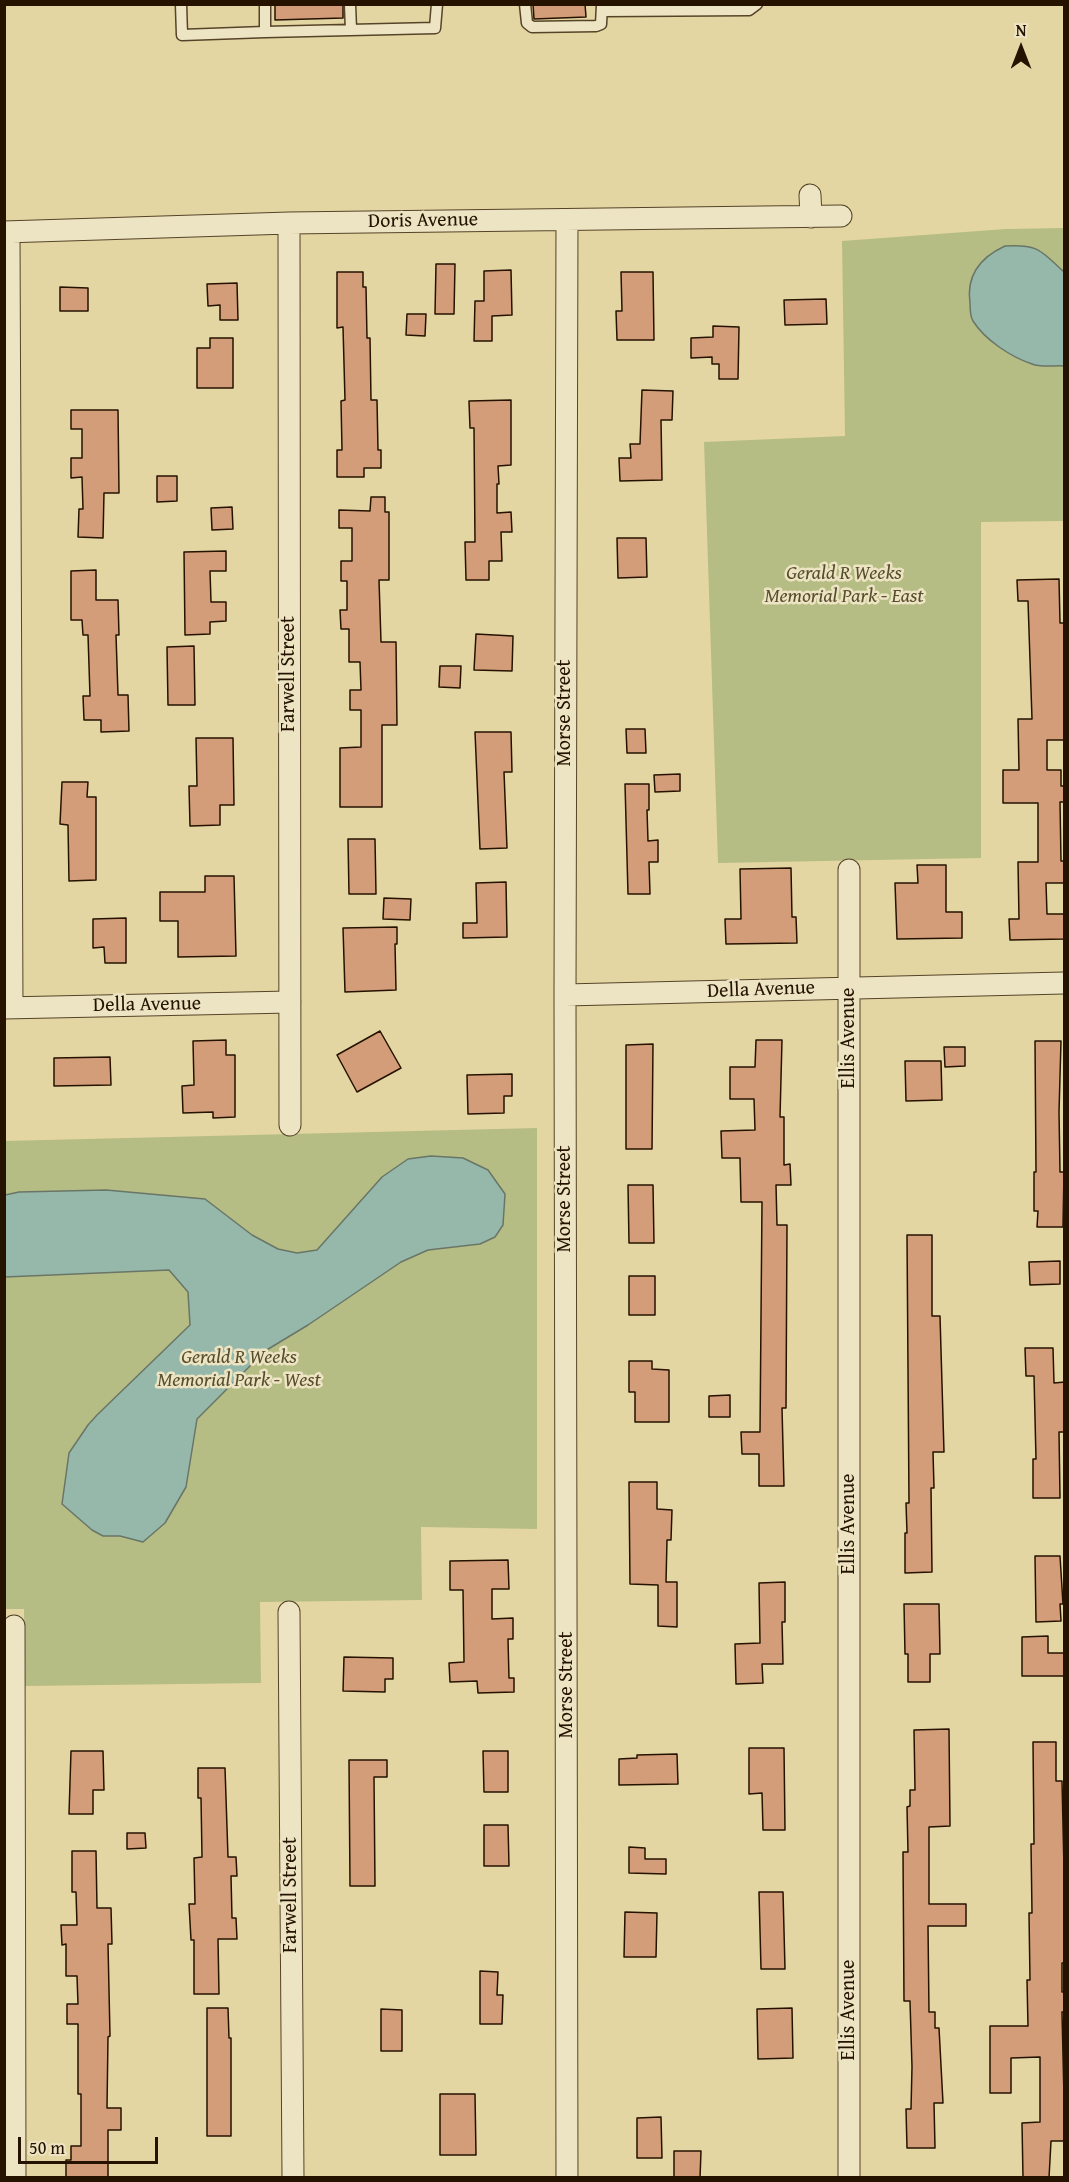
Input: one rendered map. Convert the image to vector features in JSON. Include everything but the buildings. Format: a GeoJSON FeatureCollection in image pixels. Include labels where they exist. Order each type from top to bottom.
{"type":"FeatureCollection","features":[{"type":"Feature","properties":{"kind":"street"},"geometry":{"type":"LineString","coordinates":[[810,195],[810,217]]}},
{"type":"Feature","properties":{"kind":"street","name":"Doris Avenue"},"geometry":{"type":"LineString","coordinates":[[7,232],[289,223],[841,216]]}},
{"type":"Feature","properties":{"kind":"street","name":"Morse Street"},"geometry":{"type":"LineString","coordinates":[[567,220],[565,995],[567,2178]]}},
{"type":"Feature","properties":{"kind":"street","name":"Farwell Street"},"geometry":{"type":"LineString","coordinates":[[289,223],[290,1125]]}},
{"type":"Feature","properties":{"kind":"street"},"geometry":{"type":"LineString","coordinates":[[7,232],[8,1008]]}},
{"type":"Feature","properties":{"kind":"street","name":"Ellis Avenue"},"geometry":{"type":"LineString","coordinates":[[849,870],[849,2178]]}},
{"type":"Feature","properties":{"kind":"street","name":"Della Avenue"},"geometry":{"type":"LineString","coordinates":[[565,995],[1065,983]]}},
{"type":"Feature","properties":{"kind":"street","name":"Della Avenue"},"geometry":{"type":"LineString","coordinates":[[8,1008],[290,1002]]}},
{"type":"Feature","properties":{"kind":"street","name":"Farwell Street"},"geometry":{"type":"LineString","coordinates":[[289,1612],[293,2178]]}},
{"type":"Feature","properties":{"kind":"street"},"geometry":{"type":"LineString","coordinates":[[14,1626],[15,2178]]}},
{"type":"Feature","properties":{"kind":"lane"},"geometry":{"type":"LineString","coordinates":[[181,4],[182,36],[435,28],[437,4]]}},
{"type":"Feature","properties":{"kind":"lane"},"geometry":{"type":"LineString","coordinates":[[265,4],[265,32]]}},
{"type":"Feature","properties":{"kind":"lane"},"geometry":{"type":"LineString","coordinates":[[350,4],[351,30]]}},
{"type":"Feature","properties":{"kind":"lane"},"geometry":{"type":"LineString","coordinates":[[525,4],[527,23],[532,27],[596,27],[601,24],[602,8],[692,7],[749,10],[757,4]]}},
{"type":"Feature","properties":{"kind":"green space","name":"Gerald R Weeks Memorial Park - East"},"geometry":{"type":"Polygon","coordinates":[[[1064,228],[1064,521],[981,522],[981,858],[718,863],[704,442],[845,436],[842,241],[1006,229],[1064,228]]]}},
{"type":"Feature","properties":{"kind":"green space","name":"Gerald R Weeks Memorial Park - West"},"geometry":{"type":"Polygon","coordinates":[[[537,1128],[537,1529],[421,1527],[422,1600],[260,1602],[261,1683],[25,1686],[24,1609],[4,1609],[4,1141],[537,1128]]]}},
{"type":"Feature","properties":{"kind":"shaded area"},"geometry":{"type":"Polygon","coordinates":[[[1005,246],[1025,246],[1039,250],[1064,272],[1064,366],[1036,365],[1016,357],[991,341],[972,319],[969,293],[973,276],[982,261],[1005,246]]]}},
{"type":"Feature","properties":{"kind":"shaded area"},"geometry":{"type":"Polygon","coordinates":[[[431,1156],[463,1158],[488,1170],[505,1194],[503,1225],[495,1237],[480,1244],[428,1250],[401,1262],[265,1351],[197,1419],[186,1487],[165,1523],[143,1542],[120,1536],[103,1536],[92,1530],[62,1504],[69,1453],[97,1415],[190,1325],[188,1292],[169,1270],[5,1277],[5,1195],[19,1192],[106,1190],[205,1199],[252,1235],[278,1249],[297,1253],[317,1250],[382,1177],[408,1159],[431,1156]]]}}]}
